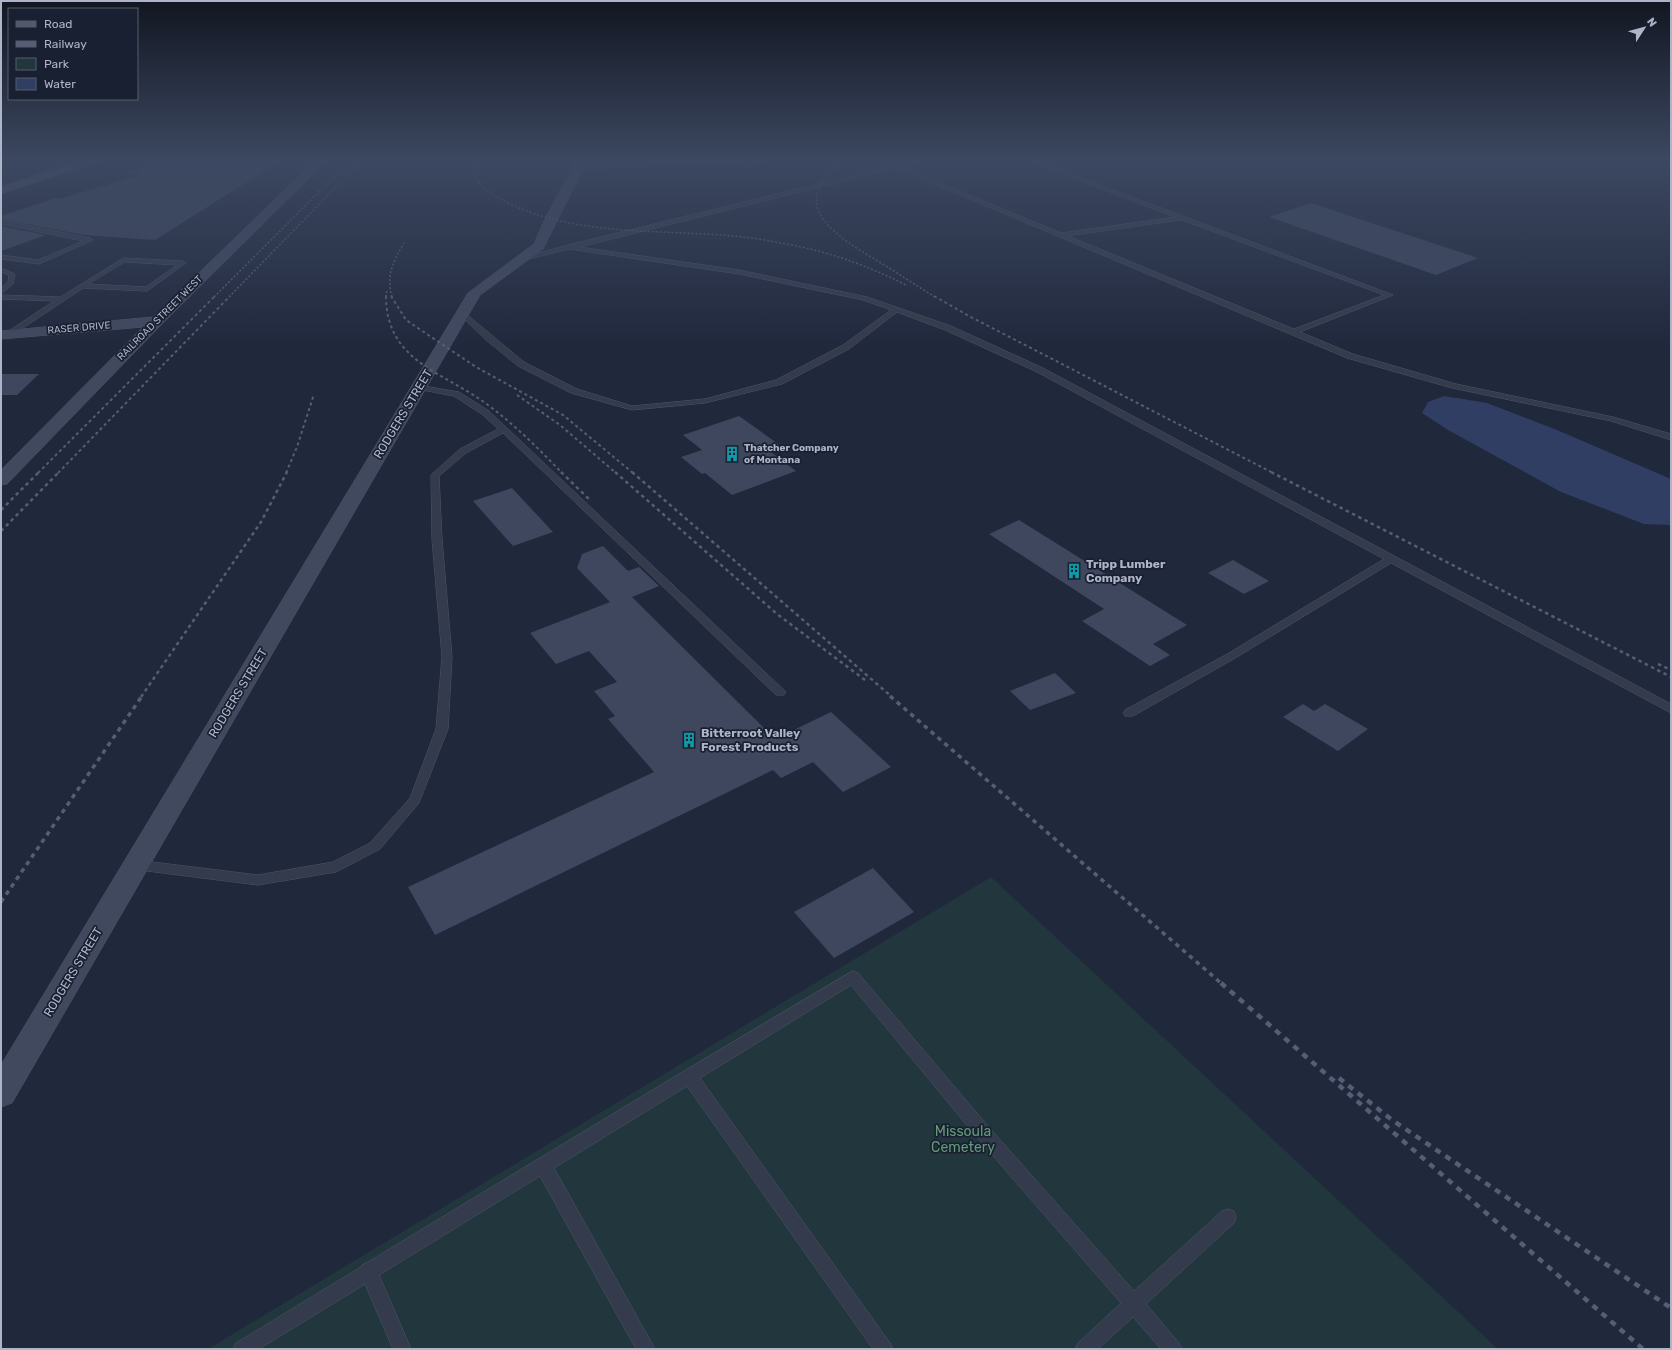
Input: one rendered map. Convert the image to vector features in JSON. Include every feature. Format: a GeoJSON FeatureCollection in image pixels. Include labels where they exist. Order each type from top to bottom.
{"type":"FeatureCollection","features":[{"type":"Feature","properties":{"kind":"street","name":"RAILROAD STREET WEST"},"geometry":{"type":"LineString","coordinates":[[1,480],[157,321],[258,222]]}},
{"type":"Feature","properties":{"kind":"street"},"geometry":{"type":"LineString","coordinates":[[521,258],[539,246],[550,222]]}},
{"type":"Feature","properties":{"kind":"street","name":"RODGERS STREET"},"geometry":{"type":"LineString","coordinates":[[1,1093],[475,293],[521,258]]}},
{"type":"Feature","properties":{"kind":"street","name":"RASER DRIVE"},"geometry":{"type":"LineString","coordinates":[[4,334],[157,321]]}},
{"type":"Feature","properties":{"kind":"lane"},"geometry":{"type":"LineString","coordinates":[[1,222],[90,240],[39,262],[1,257]]}},
{"type":"Feature","properties":{"kind":"lane"},"geometry":{"type":"LineString","coordinates":[[521,258],[670,222]]}},
{"type":"Feature","properties":{"kind":"lane"},"geometry":{"type":"LineString","coordinates":[[1029,222],[1350,356],[1455,386],[1613,419],[1671,437]]}},
{"type":"Feature","properties":{"kind":"lane"},"geometry":{"type":"LineString","coordinates":[[1061,235],[1154,222]]}},
{"type":"Feature","properties":{"kind":"lane"},"geometry":{"type":"LineString","coordinates":[[1193,222],[1390,295],[1294,332]]}},
{"type":"Feature","properties":{"kind":"lane"},"geometry":{"type":"LineString","coordinates":[[568,247],[739,272],[865,298],[948,328],[1040,370],[1671,709]]}},
{"type":"Feature","properties":{"kind":"lane"},"geometry":{"type":"LineString","coordinates":[[4,334],[81,286],[124,260],[183,263],[147,289],[81,286]]}},
{"type":"Feature","properties":{"kind":"lane"},"geometry":{"type":"LineString","coordinates":[[1,270],[12,274],[11,283],[1,292]]}},
{"type":"Feature","properties":{"kind":"lane"},"geometry":{"type":"LineString","coordinates":[[1,297],[61,299]]}},
{"type":"Feature","properties":{"kind":"lane"},"geometry":{"type":"LineString","coordinates":[[463,314],[489,338],[522,364],[574,391],[632,408],[705,401],[778,382],[846,347],[897,309]]}},
{"type":"Feature","properties":{"kind":"lane"},"geometry":{"type":"LineString","coordinates":[[420,386],[456,394],[486,413],[780,692]]}},
{"type":"Feature","properties":{"kind":"lane"},"geometry":{"type":"LineString","coordinates":[[136,865],[258,880],[336,867],[375,846],[415,800],[442,729],[447,657],[437,539],[435,475],[463,451],[503,430]]}},
{"type":"Feature","properties":{"kind":"lane"},"geometry":{"type":"LineString","coordinates":[[1129,713],[1233,655],[1391,559]]}},
{"type":"Feature","properties":{"kind":"lane"},"geometry":{"type":"LineString","coordinates":[[242,1349],[853,977],[981,1130],[1173,1349]]}},
{"type":"Feature","properties":{"kind":"lane"},"geometry":{"type":"LineString","coordinates":[[689,1076],[884,1349]]}},
{"type":"Feature","properties":{"kind":"lane"},"geometry":{"type":"LineString","coordinates":[[544,1165],[646,1349]]}},
{"type":"Feature","properties":{"kind":"lane"},"geometry":{"type":"LineString","coordinates":[[1084,1349],[1228,1217]]}},
{"type":"Feature","properties":{"kind":"lane"},"geometry":{"type":"LineString","coordinates":[[368,1271],[402,1349]]}},
{"type":"Feature","properties":{"kind":"green space","name":"Missoula Cemetery"},"geometry":{"type":"Polygon","coordinates":[[[991,877],[1498,1349],[208,1349],[991,877]]]}},
{"type":"Feature","properties":{"kind":"water"},"geometry":{"type":"Polygon","coordinates":[[[1444,396],[1487,403],[1557,430],[1671,479],[1671,525],[1644,524],[1561,492],[1448,430],[1422,413],[1428,402],[1444,396]]]}},
{"type":"Feature","properties":{"kind":"building"},"geometry":{"type":"Polygon","coordinates":[[[17,222],[184,222],[155,240],[84,235],[17,222]]]}},
{"type":"Feature","properties":{"kind":"building"},"geometry":{"type":"Polygon","coordinates":[[[1283,222],[1369,222],[1478,258],[1436,275],[1283,222]]]}},
{"type":"Feature","properties":{"kind":"building"},"geometry":{"type":"Polygon","coordinates":[[[1,226],[46,235],[1,251],[1,226]]]}},
{"type":"Feature","properties":{"kind":"building"},"geometry":{"type":"Polygon","coordinates":[[[1,374],[39,374],[17,395],[1,395],[1,374]]]}},
{"type":"Feature","properties":{"kind":"building","name":"Thatcher Company of Montana"},"geometry":{"type":"Polygon","coordinates":[[[739,416],[781,446],[768,450],[796,471],[732,495],[705,473],[702,474],[681,457],[702,450],[683,435],[739,416]]]}},
{"type":"Feature","properties":{"kind":"building"},"geometry":{"type":"Polygon","coordinates":[[[512,488],[553,532],[513,546],[473,501],[512,488]]]}},
{"type":"Feature","properties":{"kind":"building","name":"Tripp Lumber Company"},"geometry":{"type":"Polygon","coordinates":[[[1019,520],[1187,625],[1153,644],[1170,655],[1150,666],[1082,621],[1104,609],[989,534],[1019,520]]]}},
{"type":"Feature","properties":{"kind":"building","name":"Bitterroot Valley Forest Products"},"geometry":{"type":"Polygon","coordinates":[[[603,546],[628,571],[639,567],[659,586],[632,597],[770,734],[772,733],[777,738],[831,712],[891,767],[843,792],[813,762],[781,778],[773,770],[435,935],[408,887],[654,772],[608,719],[615,716],[594,691],[617,682],[589,651],[556,664],[530,633],[610,602],[577,568],[582,554],[603,546]]]}},
{"type":"Feature","properties":{"kind":"building"},"geometry":{"type":"Polygon","coordinates":[[[1233,560],[1269,581],[1244,594],[1208,573],[1233,560]]]}},
{"type":"Feature","properties":{"kind":"building"},"geometry":{"type":"Polygon","coordinates":[[[1055,673],[1076,693],[1030,710],[1010,691],[1055,673]]]}},
{"type":"Feature","properties":{"kind":"building"},"geometry":{"type":"Polygon","coordinates":[[[1303,704],[1314,711],[1325,704],[1368,729],[1338,751],[1283,717],[1303,704]]]}},
{"type":"Feature","properties":{"kind":"building"},"geometry":{"type":"Polygon","coordinates":[[[873,868],[914,912],[834,958],[794,912],[873,868]]]}},
{"type":"Feature","properties":{"kind":"railway"},"geometry":{"type":"LineString","coordinates":[[1,510],[289,222]]}},
{"type":"Feature","properties":{"kind":"railway"},"geometry":{"type":"LineString","coordinates":[[229,297],[302,222]]}},
{"type":"Feature","properties":{"kind":"railway"},"geometry":{"type":"LineString","coordinates":[[567,222],[615,229],[739,236],[798,246],[845,259],[906,285]]}},
{"type":"Feature","properties":{"kind":"railway"},"geometry":{"type":"LineString","coordinates":[[826,222],[833,231],[848,242],[935,297]]}},
{"type":"Feature","properties":{"kind":"railway"},"geometry":{"type":"LineString","coordinates":[[392,297],[390,289],[390,275],[397,256],[404,243]]}},
{"type":"Feature","properties":{"kind":"railway"},"geometry":{"type":"LineString","coordinates":[[386,296],[387,289]]}},
{"type":"Feature","properties":{"kind":"railway"},"geometry":{"type":"LineString","coordinates":[[58,473],[230,296]]}},
{"type":"Feature","properties":{"kind":"railway"},"geometry":{"type":"LineString","coordinates":[[386,296],[389,318],[396,336],[407,351],[420,363],[488,405],[508,421],[562,473]]}},
{"type":"Feature","properties":{"kind":"railway"},"geometry":{"type":"LineString","coordinates":[[391,296],[406,320],[476,367],[563,415],[633,473]]}},
{"type":"Feature","properties":{"kind":"railway"},"geometry":{"type":"LineString","coordinates":[[934,296],[967,315],[1273,473]]}},
{"type":"Feature","properties":{"kind":"railway"},"geometry":{"type":"LineString","coordinates":[[286,473],[297,447],[314,394]]}},
{"type":"Feature","properties":{"kind":"railway"},"geometry":{"type":"LineString","coordinates":[[517,395],[560,425],[616,473]]}},
{"type":"Feature","properties":{"kind":"railway"},"geometry":{"type":"LineString","coordinates":[[1,531],[59,472]]}},
{"type":"Feature","properties":{"kind":"railway"},"geometry":{"type":"LineString","coordinates":[[141,697],[261,522],[287,472]]}},
{"type":"Feature","properties":{"kind":"railway"},"geometry":{"type":"LineString","coordinates":[[615,472],[777,614],[865,680]]}},
{"type":"Feature","properties":{"kind":"railway"},"geometry":{"type":"LineString","coordinates":[[632,472],[892,697]]}},
{"type":"Feature","properties":{"kind":"railway"},"geometry":{"type":"LineString","coordinates":[[1271,472],[1671,677]]}},
{"type":"Feature","properties":{"kind":"railway"},"geometry":{"type":"LineString","coordinates":[[562,473],[591,501]]}},
{"type":"Feature","properties":{"kind":"railway"},"geometry":{"type":"LineString","coordinates":[[1658,664],[1671,670]]}},
{"type":"Feature","properties":{"kind":"railway"},"geometry":{"type":"LineString","coordinates":[[1,902],[142,696]]}},
{"type":"Feature","properties":{"kind":"railway"},"geometry":{"type":"LineString","coordinates":[[890,696],[1222,984]]}},
{"type":"Feature","properties":{"kind":"railway"},"geometry":{"type":"LineString","coordinates":[[1221,983],[1643,1349]]}},
{"type":"Feature","properties":{"kind":"railway"},"geometry":{"type":"LineString","coordinates":[[1339,1078],[1392,1120],[1671,1308]]}},
{"type":"Feature","properties":{"kind":"place","name":"Thatcher Company of Montana"},"geometry":{"type":"Point","coordinates":[732,454]}},
{"type":"Feature","properties":{"kind":"place","name":"Tripp Lumber Company"},"geometry":{"type":"Point","coordinates":[1074,571]}},
{"type":"Feature","properties":{"kind":"place","name":"Bitterroot Valley Forest Products"},"geometry":{"type":"Point","coordinates":[689,740]}}]}
